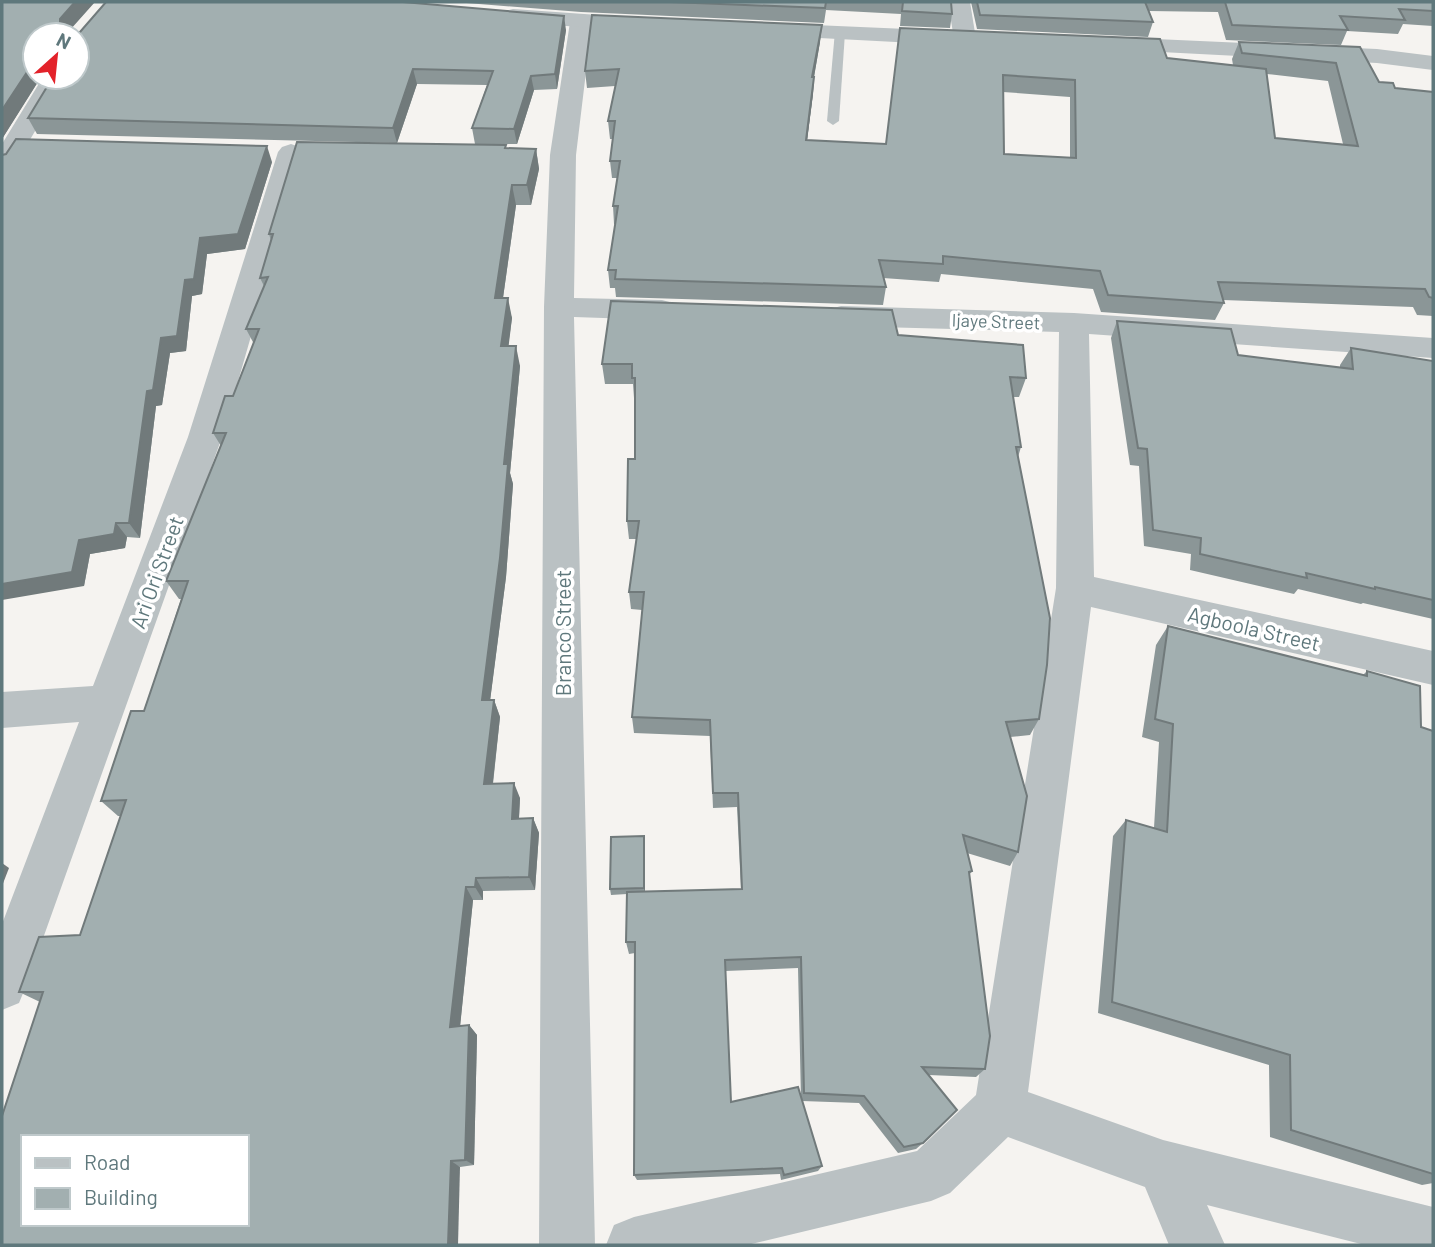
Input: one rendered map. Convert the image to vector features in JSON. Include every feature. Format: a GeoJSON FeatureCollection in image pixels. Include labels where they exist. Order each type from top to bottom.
{"type":"FeatureCollection","features":[{"type":"Feature","properties":{"kind":"street"},"geometry":{"type":"LineString","coordinates":[[959,2],[965,38]]}},
{"type":"Feature","properties":{"kind":"street"},"geometry":{"type":"LineString","coordinates":[[488,14],[581,22],[662,25]]}},
{"type":"Feature","properties":{"kind":"street","name":"Branco Street"},"geometry":{"type":"LineString","coordinates":[[567,1245],[559,307],[550,155],[581,22]]}},
{"type":"Feature","properties":{"kind":"street"},"geometry":{"type":"LineString","coordinates":[[744,29],[992,39]]}},
{"type":"Feature","properties":{"kind":"street"},"geometry":{"type":"LineString","coordinates":[[1085,43],[1377,56],[1433,63]]}},
{"type":"Feature","properties":{"kind":"street"},"geometry":{"type":"LineString","coordinates":[[2,165],[47,91]]}},
{"type":"Feature","properties":{"kind":"street"},"geometry":{"type":"LineString","coordinates":[[15,143],[43,144]]}},
{"type":"Feature","properties":{"kind":"street","name":"Ari Ori Street"},"geometry":{"type":"LineString","coordinates":[[2,986],[205,437],[291,152]]}},
{"type":"Feature","properties":{"kind":"street"},"geometry":{"type":"LineString","coordinates":[[559,307],[684,311]]}},
{"type":"Feature","properties":{"kind":"street","name":"Ijaye Street"},"geometry":{"type":"LineString","coordinates":[[809,315],[1074,323],[1433,348]]}},
{"type":"Feature","properties":{"kind":"street"},"geometry":{"type":"LineString","coordinates":[[634,1245],[931,1174],[1000,1108],[1075,589],[1074,323]]}},
{"type":"Feature","properties":{"kind":"street","name":"Agboola Street"},"geometry":{"type":"LineString","coordinates":[[1075,589],[1433,668]]}},
{"type":"Feature","properties":{"kind":"street"},"geometry":{"type":"LineString","coordinates":[[2,710],[107,703]]}},
{"type":"Feature","properties":{"kind":"street"},"geometry":{"type":"LineString","coordinates":[[1000,1108],[1163,1167],[1433,1235]]}},
{"type":"Feature","properties":{"kind":"street"},"geometry":{"type":"LineString","coordinates":[[1163,1167],[1197,1245]]}},
{"type":"Feature","properties":{"kind":"lane"},"geometry":{"type":"LineString","coordinates":[[833,121],[839,33]]}},
{"type":"Feature","properties":{"kind":"building"},"geometry":{"type":"Polygon","coordinates":[[[2,2],[75,2],[60,21],[21,21],[21,81],[2,110],[2,2]]]}},
{"type":"Feature","properties":{"kind":"building"},"geometry":{"type":"Polygon","coordinates":[[[106,2],[403,2],[564,16],[555,74],[531,76],[514,129],[472,128],[493,71],[413,69],[393,128],[28,118],[44,91],[91,91],[90,21],[106,2]]]}},
{"type":"Feature","properties":{"kind":"building"},"geometry":{"type":"Polygon","coordinates":[[[670,2],[826,2],[825,8],[670,2]]]}},
{"type":"Feature","properties":{"kind":"building"},"geometry":{"type":"Polygon","coordinates":[[[903,2],[951,2],[952,14],[902,11],[903,2]]]}},
{"type":"Feature","properties":{"kind":"building"},"geometry":{"type":"Polygon","coordinates":[[[977,2],[1145,2],[1153,22],[980,15],[977,2]]]}},
{"type":"Feature","properties":{"kind":"building"},"geometry":{"type":"Polygon","coordinates":[[[1225,2],[1433,2],[1433,11],[1399,9],[1405,20],[1340,16],[1348,30],[1232,25],[1225,2]]]}},
{"type":"Feature","properties":{"kind":"building"},"geometry":{"type":"Polygon","coordinates":[[[592,15],[822,25],[812,77],[806,140],[886,144],[900,28],[1160,39],[1167,58],[1266,69],[1275,138],[1358,146],[1336,63],[1242,53],[1239,42],[1360,47],[1379,82],[1393,83],[1395,88],[1433,92],[1433,298],[1429,297],[1425,289],[1218,282],[1224,303],[1108,295],[1100,271],[943,256],[943,264],[879,260],[886,287],[615,279],[616,270],[608,270],[618,206],[613,206],[620,161],[610,161],[615,121],[608,121],[619,69],[585,71],[592,15]],[[1003,75],[1004,154],[1076,158],[1075,80],[1003,75]]]}},
{"type":"Feature","properties":{"kind":"building"},"geometry":{"type":"Polygon","coordinates":[[[16,139],[267,146],[238,234],[200,238],[194,279],[185,280],[177,336],[161,338],[153,390],[147,391],[129,523],[116,523],[114,534],[79,540],[72,572],[2,584],[2,155],[6,154],[16,139]]]}},
{"type":"Feature","properties":{"kind":"building"},"geometry":{"type":"Polygon","coordinates":[[[297,142],[506,145],[505,148],[536,149],[527,185],[512,185],[495,298],[508,298],[501,346],[516,346],[504,464],[508,464],[500,558],[482,700],[494,700],[484,784],[514,783],[512,819],[533,818],[529,877],[476,878],[475,887],[466,887],[450,1027],[469,1025],[465,1160],[451,1161],[448,1245],[2,1245],[2,1116],[43,992],[19,992],[39,937],[80,935],[126,800],[101,801],[131,711],[144,711],[188,581],[166,581],[226,433],[213,433],[225,396],[233,396],[259,329],[246,329],[268,277],[260,278],[273,234],[269,234],[297,142]]]}},
{"type":"Feature","properties":{"kind":"building"},"geometry":{"type":"Polygon","coordinates":[[[611,301],[892,310],[898,335],[1023,345],[1026,378],[1010,377],[1021,447],[1016,447],[1050,618],[1047,665],[1039,719],[1006,722],[1027,796],[1018,852],[963,835],[972,871],[969,872],[990,1036],[985,1069],[922,1067],[957,1110],[923,1143],[904,1147],[864,1096],[804,1093],[801,957],[725,960],[731,1102],[798,1087],[822,1166],[784,1175],[782,1168],[634,1175],[635,942],[626,942],[627,892],[742,889],[738,793],[713,793],[710,720],[632,717],[644,592],[629,592],[639,521],[627,521],[628,459],[635,459],[635,378],[632,378],[632,364],[602,364],[611,301]]]}},
{"type":"Feature","properties":{"kind":"building"},"geometry":{"type":"Polygon","coordinates":[[[1117,321],[1231,329],[1238,355],[1353,369],[1351,348],[1433,361],[1433,600],[1306,573],[1307,578],[1200,554],[1201,538],[1153,530],[1147,449],[1138,448],[1117,321]]]}},
{"type":"Feature","properties":{"kind":"building"},"geometry":{"type":"Polygon","coordinates":[[[1168,626],[1367,676],[1367,671],[1420,686],[1421,727],[1433,731],[1433,1174],[1291,1130],[1290,1055],[1112,1002],[1126,820],[1167,832],[1173,724],[1155,719],[1168,626]]]}},
{"type":"Feature","properties":{"kind":"building"},"geometry":{"type":"Polygon","coordinates":[[[644,836],[644,888],[610,889],[611,837],[644,836]]]}}]}
